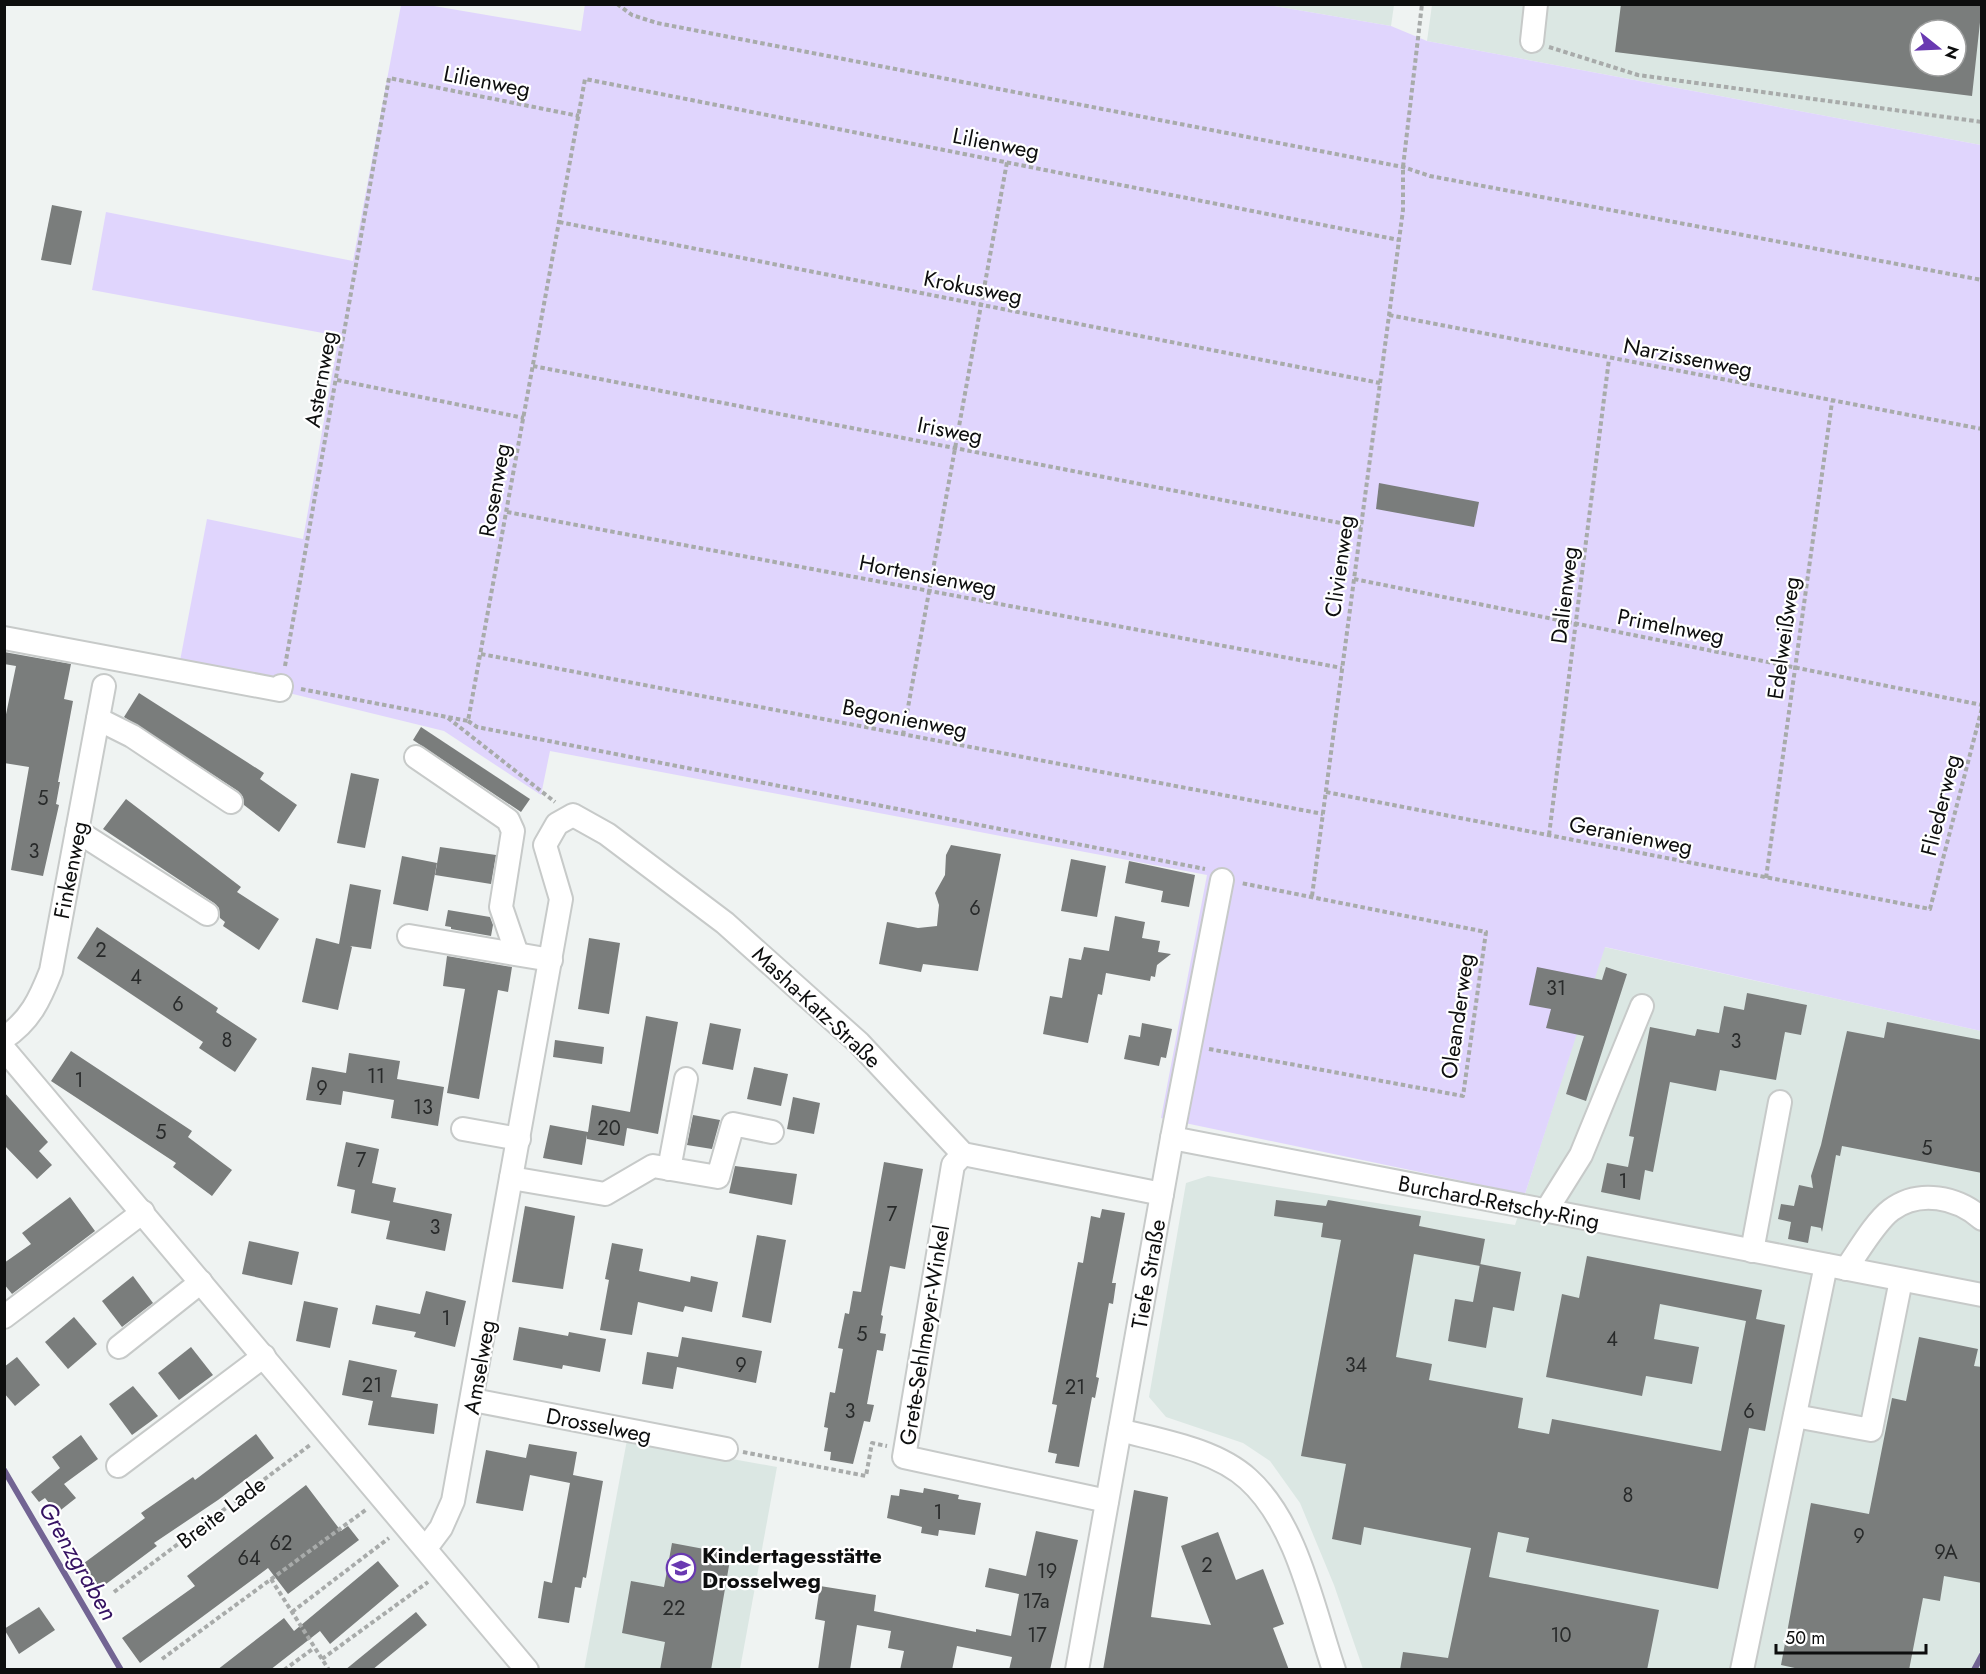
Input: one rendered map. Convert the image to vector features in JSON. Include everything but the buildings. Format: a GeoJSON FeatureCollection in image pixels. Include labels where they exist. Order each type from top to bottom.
{"type":"FeatureCollection","features":[{"type":"Feature","properties":{"kind":"street"},"geometry":{"type":"LineString","coordinates":[[1532,41],[1536,4]]}},
{"type":"Feature","properties":{"kind":"street"},"geometry":{"type":"LineString","coordinates":[[4,638],[280,690],[281,686]]}},
{"type":"Feature","properties":{"kind":"street","name":"Finkenweg"},"geometry":{"type":"LineString","coordinates":[[4,1038],[22,1026],[39,1002],[51,971],[104,686]]}},
{"type":"Feature","properties":{"kind":"street"},"geometry":{"type":"LineString","coordinates":[[98,719],[132,736],[231,802]]}},
{"type":"Feature","properties":{"kind":"street"},"geometry":{"type":"LineString","coordinates":[[416,757],[508,820],[513,831],[501,907],[517,954]]}},
{"type":"Feature","properties":{"kind":"street","name":"Amselweg"},"geometry":{"type":"LineString","coordinates":[[426,1548],[441,1528],[453,1501],[551,960],[561,899],[545,845],[557,824],[573,815]]}},
{"type":"Feature","properties":{"kind":"street","name":"Masha-Katz-Straße"},"geometry":{"type":"LineString","coordinates":[[573,815],[607,834],[725,923],[859,1043],[963,1154]]}},
{"type":"Feature","properties":{"kind":"street"},"geometry":{"type":"LineString","coordinates":[[77,831],[207,914]]}},
{"type":"Feature","properties":{"kind":"street","name":"Tiefe Straße"},"geometry":{"type":"LineString","coordinates":[[1077,1670],[1172,1138],[1222,880]]}},
{"type":"Feature","properties":{"kind":"street"},"geometry":{"type":"LineString","coordinates":[[409,936],[551,960]]}},
{"type":"Feature","properties":{"kind":"street"},"geometry":{"type":"LineString","coordinates":[[1546,1211],[1581,1155],[1642,1006]]}},
{"type":"Feature","properties":{"kind":"street"},"geometry":{"type":"LineString","coordinates":[[4,1049],[407,1524],[527,1670]]}},
{"type":"Feature","properties":{"kind":"street"},"geometry":{"type":"LineString","coordinates":[[669,1169],[686,1079]]}},
{"type":"Feature","properties":{"kind":"street"},"geometry":{"type":"LineString","coordinates":[[1752,1251],[1780,1102]]}},
{"type":"Feature","properties":{"kind":"street"},"geometry":{"type":"LineString","coordinates":[[512,1178],[605,1194],[653,1166],[718,1177],[733,1124],[772,1132]]}},
{"type":"Feature","properties":{"kind":"street"},"geometry":{"type":"LineString","coordinates":[[463,1129],[519,1139]]}},
{"type":"Feature","properties":{"kind":"street","name":"Burchard-Retschy-Ring"},"geometry":{"type":"LineString","coordinates":[[1172,1138],[1982,1295]]}},
{"type":"Feature","properties":{"kind":"street"},"geometry":{"type":"LineString","coordinates":[[963,1154],[1162,1194]]}},
{"type":"Feature","properties":{"kind":"street","name":"Grete-Sehlmeyer-Winkel"},"geometry":{"type":"LineString","coordinates":[[963,1154],[952,1165],[904,1457],[1107,1501]]}},
{"type":"Feature","properties":{"kind":"street"},"geometry":{"type":"LineString","coordinates":[[1742,1670],[1795,1416],[1836,1267],[1886,1215],[1899,1206],[1928,1198],[1947,1199],[1962,1204],[1982,1219]]}},
{"type":"Feature","properties":{"kind":"street"},"geometry":{"type":"LineString","coordinates":[[4,1317],[143,1212]]}},
{"type":"Feature","properties":{"kind":"street"},"geometry":{"type":"LineString","coordinates":[[1795,1416],[1871,1430],[1901,1280]]}},
{"type":"Feature","properties":{"kind":"street"},"geometry":{"type":"LineString","coordinates":[[118,1347],[201,1282]]}},
{"type":"Feature","properties":{"kind":"street"},"geometry":{"type":"LineString","coordinates":[[118,1466],[264,1356]]}},
{"type":"Feature","properties":{"kind":"street","name":"Drosselweg"},"geometry":{"type":"LineString","coordinates":[[473,1400],[726,1449]]}},
{"type":"Feature","properties":{"kind":"street"},"geometry":{"type":"LineString","coordinates":[[1120,1430],[1209,1456],[1246,1477],[1271,1503],[1290,1540],[1334,1670]]}},
{"type":"Feature","properties":{"kind":"path"},"geometry":{"type":"LineString","coordinates":[[617,4],[632,15],[657,23],[1403,167],[1430,176],[1982,280]]}},
{"type":"Feature","properties":{"kind":"path","name":"Clivienweg"},"geometry":{"type":"LineString","coordinates":[[1312,896],[1403,210],[1403,167],[1422,4]]}},
{"type":"Feature","properties":{"kind":"path"},"geometry":{"type":"LineString","coordinates":[[1532,41],[1638,75],[1982,122]]}},
{"type":"Feature","properties":{"kind":"path","name":"Lilienweg"},"geometry":{"type":"LineString","coordinates":[[389,78],[579,116]]}},
{"type":"Feature","properties":{"kind":"path","name":"Asternweg"},"geometry":{"type":"LineString","coordinates":[[281,686],[389,78]]}},
{"type":"Feature","properties":{"kind":"path","name":"Lilienweg"},"geometry":{"type":"LineString","coordinates":[[585,79],[1399,240]]}},
{"type":"Feature","properties":{"kind":"path","name":"Rosenweg"},"geometry":{"type":"LineString","coordinates":[[468,721],[585,79]]}},
{"type":"Feature","properties":{"kind":"path"},"geometry":{"type":"LineString","coordinates":[[903,735],[1007,162]]}},
{"type":"Feature","properties":{"kind":"path","name":"Krokusweg"},"geometry":{"type":"LineString","coordinates":[[559,222],[1380,383]]}},
{"type":"Feature","properties":{"kind":"path","name":"Narzissenweg"},"geometry":{"type":"LineString","coordinates":[[1389,315],[1832,402],[1982,429]]}},
{"type":"Feature","properties":{"kind":"path","name":"Dalienweg"},"geometry":{"type":"LineString","coordinates":[[1548,835],[1578,624],[1609,359]]}},
{"type":"Feature","properties":{"kind":"path","name":"Irisweg"},"geometry":{"type":"LineString","coordinates":[[533,366],[1361,527]]}},
{"type":"Feature","properties":{"kind":"path"},"geometry":{"type":"LineString","coordinates":[[337,380],[524,418]]}},
{"type":"Feature","properties":{"kind":"path","name":"Edelweißweg"},"geometry":{"type":"LineString","coordinates":[[1766,878],[1832,402]]}},
{"type":"Feature","properties":{"kind":"path","name":"Hortensienweg"},"geometry":{"type":"LineString","coordinates":[[507,512],[1342,668]]}},
{"type":"Feature","properties":{"kind":"path","name":"Primelnweg"},"geometry":{"type":"LineString","coordinates":[[1354,579],[1982,706]]}},
{"type":"Feature","properties":{"kind":"path","name":"Begonienweg"},"geometry":{"type":"LineString","coordinates":[[480,654],[1323,814]]}},
{"type":"Feature","properties":{"kind":"path"},"geometry":{"type":"LineString","coordinates":[[281,686],[468,721]]}},
{"type":"Feature","properties":{"kind":"path","name":"Fliederweg"},"geometry":{"type":"LineString","coordinates":[[1930,909],[1982,706]]}},
{"type":"Feature","properties":{"kind":"path"},"geometry":{"type":"LineString","coordinates":[[445,716],[573,815]]}},
{"type":"Feature","properties":{"kind":"path","name":"Oleanderweg"},"geometry":{"type":"LineString","coordinates":[[468,721],[477,727],[1212,871],[1222,880],[1486,932],[1463,1096],[1190,1045]]}},
{"type":"Feature","properties":{"kind":"path","name":"Geranienweg"},"geometry":{"type":"LineString","coordinates":[[1326,792],[1930,909]]}},
{"type":"Feature","properties":{"kind":"path","name":"Breite Lade"},"geometry":{"type":"LineString","coordinates":[[114,1592],[328,1431]]}},
{"type":"Feature","properties":{"kind":"path"},"geometry":{"type":"LineString","coordinates":[[726,1449],[866,1476],[872,1443],[905,1450]]}},
{"type":"Feature","properties":{"kind":"path"},"geometry":{"type":"LineString","coordinates":[[162,1659],[383,1497]]}},
{"type":"Feature","properties":{"kind":"path"},"geometry":{"type":"LineString","coordinates":[[292,1612],[407,1524]]}},
{"type":"Feature","properties":{"kind":"path"},"geometry":{"type":"LineString","coordinates":[[322,1659],[445,1570]]}},
{"type":"Feature","properties":{"kind":"path"},"geometry":{"type":"LineString","coordinates":[[271,1579],[329,1670]]}},
{"type":"Feature","properties":{"kind":"path"},"geometry":{"type":"LineString","coordinates":[[284,1670],[314,1648]]}},
{"type":"Feature","properties":{"kind":"shaded area"},"geometry":{"type":"Polygon","coordinates":[[[585,4],[1269,5],[1391,26],[1427,41],[1981,145],[1981,1031],[1605,947],[1525,1194],[1161,1118],[1207,875],[550,751],[541,795],[444,731],[179,666],[207,519],[303,539],[339,336],[92,290],[106,212],[353,261],[401,5],[428,5],[581,31],[585,4]]]}},
{"type":"Feature","properties":{"kind":"shaded area"},"geometry":{"type":"Polygon","coordinates":[[[1269,5],[1394,5],[1391,26],[1269,5]]]}},
{"type":"Feature","properties":{"kind":"shaded area"},"geometry":{"type":"Polygon","coordinates":[[[1432,5],[1981,5],[1981,145],[1427,41],[1432,5]]]}},
{"type":"Feature","properties":{"kind":"shaded area"},"geometry":{"type":"Polygon","coordinates":[[[1604,947],[1981,1031],[1981,1669],[1363,1669],[1334,1585],[1300,1503],[1270,1461],[1243,1443],[1166,1417],[1149,1397],[1186,1183],[1208,1176],[1515,1225],[1604,947]]]}},
{"type":"Feature","properties":{"kind":"shaded area","name":"Kindertagesstätte Drosselweg"},"geometry":{"type":"Polygon","coordinates":[[[627,1440],[777,1467],[740,1669],[584,1670],[627,1440]]]}},
{"type":"Feature","properties":{"kind":"waterway","name":"Grenzgraben"},"geometry":{"type":"LineString","coordinates":[[4,1470],[121,1670]]}},
{"type":"Feature","properties":{"kind":"waterway"},"geometry":{"type":"LineString","coordinates":[[1974,1670],[1982,1655]]}},
{"type":"Feature","properties":{"kind":"place","name":"Kindertagesstätte Drosselweg"},"geometry":{"type":"Point","coordinates":[681,1568]}}]}
